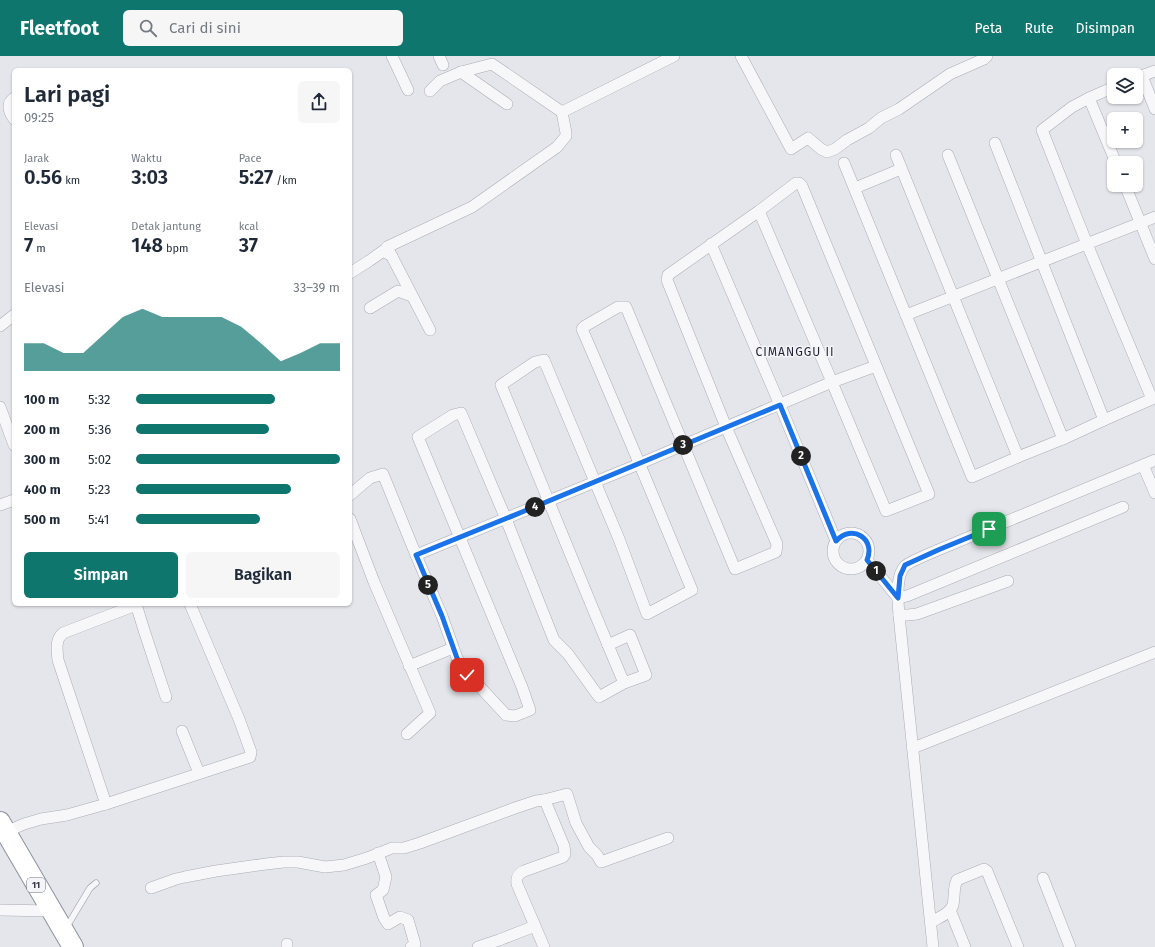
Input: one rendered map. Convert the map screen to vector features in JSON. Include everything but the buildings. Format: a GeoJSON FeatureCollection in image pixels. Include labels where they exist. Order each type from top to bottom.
{"type":"FeatureCollection","features":[{"type":"Feature","properties":{"kind":"highway","name":"11"},"geometry":{"type":"LineString","coordinates":[[3,827],[68,939]]}},
{"type":"Feature","properties":{"kind":"street"},"geometry":{"type":"LineString","coordinates":[[392,56],[408,90]]}},
{"type":"Feature","properties":{"kind":"street"},"geometry":{"type":"LineString","coordinates":[[562,112],[674,56]]}},
{"type":"Feature","properties":{"kind":"street"},"geometry":{"type":"LineString","coordinates":[[741,56],[791,149],[808,138],[827,152],[836,149],[847,140],[869,128],[881,118],[898,109],[950,74],[984,59],[987,56]]}},
{"type":"Feature","properties":{"kind":"street"},"geometry":{"type":"LineString","coordinates":[[430,91],[440,81],[490,60],[562,112],[566,132],[566,136],[557,147],[472,207],[387,247],[430,330]]}},
{"type":"Feature","properties":{"kind":"street"},"geometry":{"type":"LineString","coordinates":[[1143,76],[1155,71]]}},
{"type":"Feature","properties":{"kind":"street"},"geometry":{"type":"LineString","coordinates":[[461,72],[508,104]]}},
{"type":"Feature","properties":{"kind":"street"},"geometry":{"type":"LineString","coordinates":[[1143,85],[1155,109]]}},
{"type":"Feature","properties":{"kind":"street"},"geometry":{"type":"LineString","coordinates":[[844,163],[972,477],[1152,399],[1087,244],[1042,130],[1072,107],[1107,91]]}},
{"type":"Feature","properties":{"kind":"street"},"geometry":{"type":"LineString","coordinates":[[1089,98],[1113,156]]}},
{"type":"Feature","properties":{"kind":"street"},"geometry":{"type":"LineString","coordinates":[[12,100],[8,105],[9,112],[12,116]]}},
{"type":"Feature","properties":{"kind":"street"},"geometry":{"type":"LineString","coordinates":[[995,143],[1104,420]]}},
{"type":"Feature","properties":{"kind":"street"},"geometry":{"type":"LineString","coordinates":[[896,155],[1018,457]]}},
{"type":"Feature","properties":{"kind":"street"},"geometry":{"type":"LineString","coordinates":[[948,155],[1062,438]]}},
{"type":"Feature","properties":{"kind":"street"},"geometry":{"type":"LineString","coordinates":[[855,188],[902,169]]}},
{"type":"Feature","properties":{"kind":"street"},"geometry":{"type":"LineString","coordinates":[[624,683],[586,594],[501,384],[536,362],[544,360],[619,539],[647,614],[692,590],[582,329],[618,307],[626,306],[735,569],[776,552],[777,544],[726,427],[667,280],[668,275],[796,183],[799,183],[802,186],[929,494],[886,511],[759,211]]}},
{"type":"Feature","properties":{"kind":"street"},"geometry":{"type":"LineString","coordinates":[[1127,192],[1155,259]]}},
{"type":"Feature","properties":{"kind":"street"},"geometry":{"type":"LineString","coordinates":[[906,315],[1155,217]]}},
{"type":"Feature","properties":{"kind":"street"},"geometry":{"type":"LineString","coordinates":[[711,244],[836,541]]}},
{"type":"Feature","properties":{"kind":"street"},"geometry":{"type":"LineString","coordinates":[[352,271],[383,251],[392,256]]}},
{"type":"Feature","properties":{"kind":"street"},"geometry":{"type":"LineString","coordinates":[[370,308],[398,292],[412,296]]}},
{"type":"Feature","properties":{"kind":"street"},"geometry":{"type":"LineString","coordinates":[[0,326],[12,317]]}},
{"type":"Feature","properties":{"kind":"street"},"geometry":{"type":"LineString","coordinates":[[416,555],[639,464],[832,382],[876,366]]}},
{"type":"Feature","properties":{"kind":"street"},"geometry":{"type":"LineString","coordinates":[[0,407],[12,440]]}},
{"type":"Feature","properties":{"kind":"street"},"geometry":{"type":"LineString","coordinates":[[352,493],[370,478],[383,474],[442,616],[457,658],[467,675],[506,715],[515,716],[530,710],[522,687],[418,436],[453,415],[461,413],[506,519],[554,640],[568,654],[599,698],[624,683],[646,675],[630,635],[608,645]]}},
{"type":"Feature","properties":{"kind":"street"},"geometry":{"type":"LineString","coordinates":[[933,947],[899,615],[898,598],[900,576],[905,565],[1155,460]]}},
{"type":"Feature","properties":{"kind":"street"},"geometry":{"type":"LineString","coordinates":[[1143,465],[1155,493]]}},
{"type":"Feature","properties":{"kind":"street"},"geometry":{"type":"LineString","coordinates":[[0,505],[12,501]]}},
{"type":"Feature","properties":{"kind":"street"},"geometry":{"type":"LineString","coordinates":[[898,598],[913,594],[1123,508]]}},
{"type":"Feature","properties":{"kind":"street"},"geometry":{"type":"LineString","coordinates":[[352,524],[374,582],[430,713],[407,734]]}},
{"type":"Feature","properties":{"kind":"street"},"geometry":{"type":"LineString","coordinates":[[856,533],[861,536],[865,539],[870,550],[867,560],[863,565],[853,569],[842,567],[835,558],[834,547],[836,541],[844,534],[856,533]]}},
{"type":"Feature","properties":{"kind":"street"},"geometry":{"type":"LineString","coordinates":[[867,560],[898,598]]}},
{"type":"Feature","properties":{"kind":"street"},"geometry":{"type":"LineString","coordinates":[[899,615],[917,614],[1008,581]]}},
{"type":"Feature","properties":{"kind":"street"},"geometry":{"type":"LineString","coordinates":[[106,804],[58,660],[57,642],[63,633],[131,606]]}},
{"type":"Feature","properties":{"kind":"street"},"geometry":{"type":"LineString","coordinates":[[137,606],[166,697]]}},
{"type":"Feature","properties":{"kind":"street"},"geometry":{"type":"LineString","coordinates":[[3,827],[15,828],[41,819],[67,815],[106,804],[250,757],[251,752],[239,719],[191,606]]}},
{"type":"Feature","properties":{"kind":"street"},"geometry":{"type":"LineString","coordinates":[[409,666],[454,648]]}},
{"type":"Feature","properties":{"kind":"street"},"geometry":{"type":"LineString","coordinates":[[913,748],[1155,652]]}},
{"type":"Feature","properties":{"kind":"street"},"geometry":{"type":"LineString","coordinates":[[182,731],[199,774]]}},
{"type":"Feature","properties":{"kind":"street"},"geometry":{"type":"LineString","coordinates":[[151,888],[176,879],[216,871],[284,862],[298,862],[326,867],[351,863],[392,848],[404,848],[420,843],[536,801],[566,794],[576,823],[589,847],[597,855],[601,862],[668,838]]}},
{"type":"Feature","properties":{"kind":"street"},"geometry":{"type":"LineString","coordinates":[[544,800],[564,846],[564,857],[524,871],[516,878],[517,884],[544,947]]}},
{"type":"Feature","properties":{"kind":"street"},"geometry":{"type":"LineString","coordinates":[[378,853],[386,877],[383,890],[376,895],[384,918],[388,924],[400,917],[408,920],[415,944],[411,947]]}},
{"type":"Feature","properties":{"kind":"street"},"geometry":{"type":"LineString","coordinates":[[930,922],[943,916],[950,910],[953,905],[954,887],[957,880],[984,869],[990,876],[1018,947]]}},
{"type":"Feature","properties":{"kind":"street"},"geometry":{"type":"LineString","coordinates":[[1043,878],[1070,947]]}},
{"type":"Feature","properties":{"kind":"street"},"geometry":{"type":"LineString","coordinates":[[0,910],[51,911]]}},
{"type":"Feature","properties":{"kind":"street"},"geometry":{"type":"LineString","coordinates":[[950,910],[965,947]]}},
{"type":"Feature","properties":{"kind":"street"},"geometry":{"type":"LineString","coordinates":[[478,947],[535,926]]}},
{"type":"Feature","properties":{"kind":"lane"},"geometry":{"type":"LineString","coordinates":[[68,939],[90,888],[96,883]]}},
{"type":"Feature","properties":{"kind":"district","name":"CIMANGGU II"},"geometry":{"type":"Point","coordinates":[795,352]}},
{"type":"Feature","properties":{"kind":"route"},"geometry":{"type":"LineString","coordinates":[[467,675],[457,658],[442,616],[416,555],[780,405],[836,541],[844,534],[850,533],[856,533],[865,539],[870,550],[867,560],[898,598],[900,576],[905,565],[989,529]]}}]}
